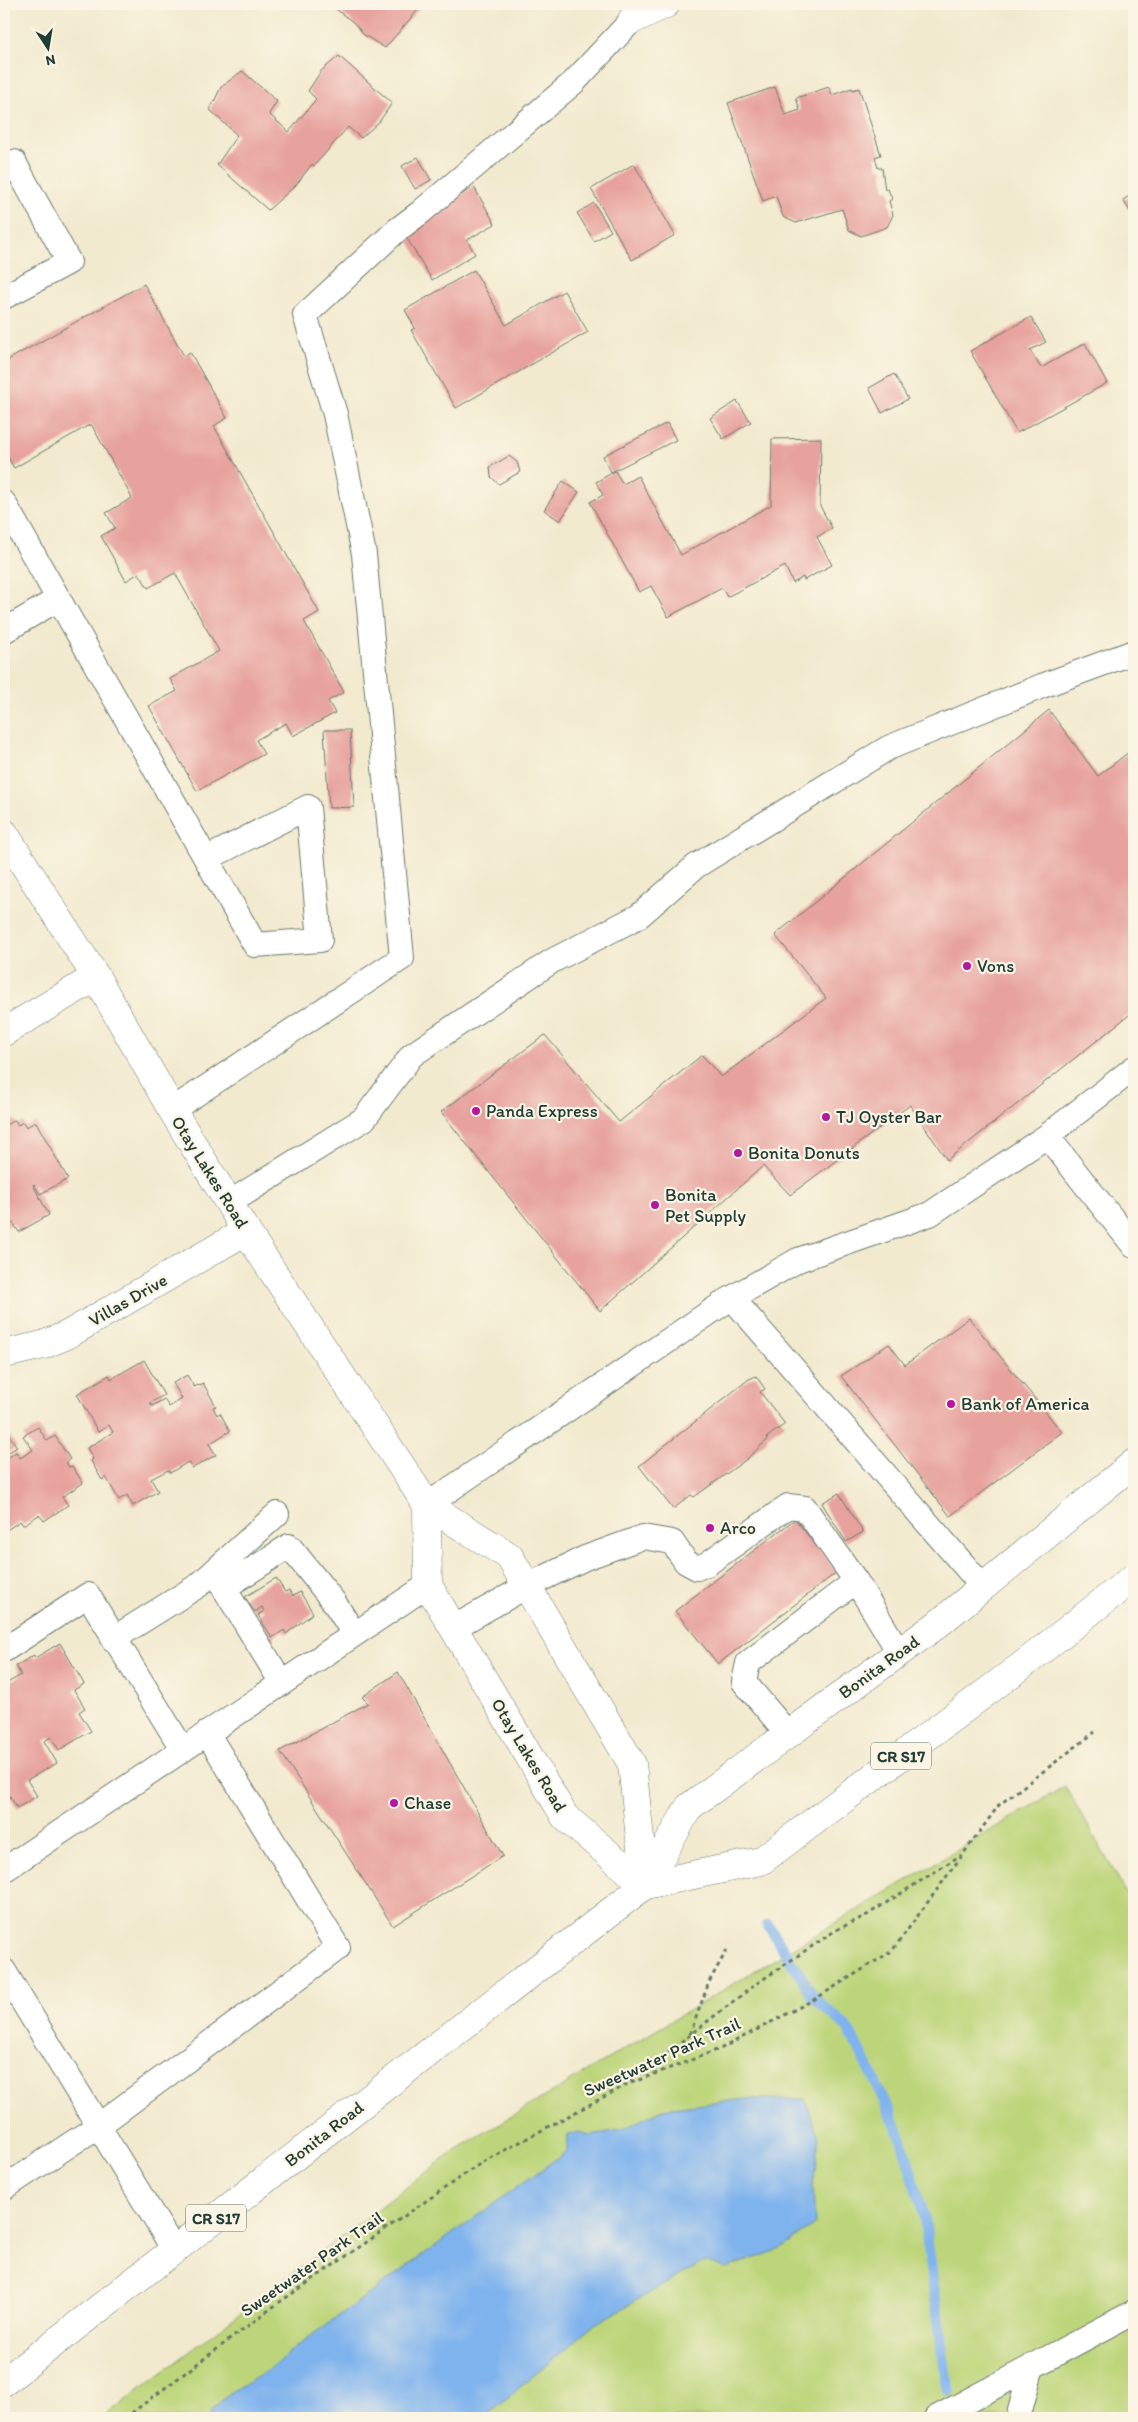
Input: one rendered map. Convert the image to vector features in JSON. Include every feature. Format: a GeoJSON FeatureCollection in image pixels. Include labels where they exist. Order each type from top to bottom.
{"type":"FeatureCollection","features":[{"type":"Feature","properties":{"kind":"main road"},"geometry":{"type":"LineString","coordinates":[[632,20],[666,4]]}},
{"type":"Feature","properties":{"kind":"main road","name":"Otay Lakes Road"},"geometry":{"type":"LineString","coordinates":[[4,834],[96,977],[172,1110],[246,1231],[427,1505],[509,1556],[632,1764],[645,1886]]}},
{"type":"Feature","properties":{"kind":"main road"},"geometry":{"type":"LineString","coordinates":[[4,1032],[96,977]]}},
{"type":"Feature","properties":{"kind":"main road","name":"Villas Drive"},"geometry":{"type":"LineString","coordinates":[[4,1354],[67,1335],[246,1231]]}},
{"type":"Feature","properties":{"kind":"main road","name":"Bonita Road"},"geometry":{"type":"LineString","coordinates":[[4,2382],[645,1886],[689,1807],[900,1652],[983,1587],[1134,1463]]}},
{"type":"Feature","properties":{"kind":"main road","name":"Otay Lakes Road"},"geometry":{"type":"LineString","coordinates":[[427,1505],[428,1585],[565,1817],[645,1886]]}},
{"type":"Feature","properties":{"kind":"main road","name":"Bonita Road"},"geometry":{"type":"LineString","coordinates":[[645,1886],[761,1861],[1024,1664],[1134,1577]]}},
{"type":"Feature","properties":{"kind":"lane"},"geometry":{"type":"LineString","coordinates":[[172,1110],[402,958],[364,554],[335,414],[305,315],[396,230],[421,212],[574,82],[632,20]]}},
{"type":"Feature","properties":{"kind":"lane"},"geometry":{"type":"LineString","coordinates":[[4,168],[14,162],[69,262],[4,298]]}},
{"type":"Feature","properties":{"kind":"lane"},"geometry":{"type":"LineString","coordinates":[[4,503],[58,599],[206,859],[255,945],[320,940],[308,807],[206,859]]}},
{"type":"Feature","properties":{"kind":"lane"},"geometry":{"type":"LineString","coordinates":[[4,631],[58,599]]}},
{"type":"Feature","properties":{"kind":"lane"},"geometry":{"type":"LineString","coordinates":[[229,1203],[364,1119],[412,1054],[552,961],[639,916],[696,866],[888,748],[1042,686],[1134,652]]}},
{"type":"Feature","properties":{"kind":"lane"},"geometry":{"type":"LineString","coordinates":[[427,1505],[732,1298],[798,1260],[930,1214],[1047,1136],[1134,1068]]}},
{"type":"Feature","properties":{"kind":"lane"},"geometry":{"type":"LineString","coordinates":[[1047,1136],[1134,1246]]}},
{"type":"Feature","properties":{"kind":"lane"},"geometry":{"type":"LineString","coordinates":[[732,1298],[983,1587]]}},
{"type":"Feature","properties":{"kind":"lane"},"geometry":{"type":"LineString","coordinates":[[453,1628],[527,1586],[585,1558],[643,1537],[672,1542],[686,1562],[697,1568],[708,1564],[788,1506],[805,1508],[856,1581],[900,1652]]}},
{"type":"Feature","properties":{"kind":"lane"},"geometry":{"type":"LineString","coordinates":[[114,1639],[199,1585],[277,1514]]}},
{"type":"Feature","properties":{"kind":"lane"},"geometry":{"type":"LineString","coordinates":[[282,1683],[224,1588],[290,1546],[334,1602],[354,1634]]}},
{"type":"Feature","properties":{"kind":"lane"},"geometry":{"type":"LineString","coordinates":[[788,1734],[744,1682],[748,1662],[856,1581]]}},
{"type":"Feature","properties":{"kind":"lane"},"geometry":{"type":"LineString","coordinates":[[4,1870],[428,1585]]}},
{"type":"Feature","properties":{"kind":"lane"},"geometry":{"type":"LineString","coordinates":[[4,1650],[88,1595],[183,1750]]}},
{"type":"Feature","properties":{"kind":"lane"},"geometry":{"type":"LineString","coordinates":[[4,2188],[98,2126],[338,1948],[206,1733]]}},
{"type":"Feature","properties":{"kind":"lane"},"geometry":{"type":"LineString","coordinates":[[4,1971],[174,2250]]}},
{"type":"Feature","properties":{"kind":"lane"},"geometry":{"type":"LineString","coordinates":[[936,2418],[1134,2312]]}},
{"type":"Feature","properties":{"kind":"lane"},"geometry":{"type":"LineString","coordinates":[[1018,2418],[1032,2366]]}},
{"type":"Feature","properties":{"kind":"path","name":"Sweetwater Park Trail"},"geometry":{"type":"LineString","coordinates":[[125,2418],[277,2304],[481,2163],[626,2084],[722,2048],[815,1999],[892,1951],[999,1805],[1095,1732]]}},
{"type":"Feature","properties":{"kind":"path"},"geometry":{"type":"LineString","coordinates":[[626,2084],[756,1984],[836,1930],[867,1915],[964,1853]]}},
{"type":"Feature","properties":{"kind":"path"},"geometry":{"type":"LineString","coordinates":[[690,2035],[709,1982],[728,1948]]}},
{"type":"Feature","properties":{"kind":"green space"},"geometry":{"type":"Polygon","coordinates":[[[1065,1786],[1134,1906],[1134,2418],[102,2418],[457,2149],[1065,1786]]]}},
{"type":"Feature","properties":{"kind":"water"},"geometry":{"type":"Polygon","coordinates":[[[746,2099],[805,2099],[819,2137],[813,2187],[815,2224],[781,2249],[726,2268],[706,2261],[595,2324],[494,2409],[487,2418],[212,2418],[211,2412],[224,2397],[269,2370],[294,2348],[567,2151],[568,2135],[578,2132],[590,2135],[621,2130],[663,2109],[746,2099]]]}},
{"type":"Feature","properties":{"kind":"building"},"geometry":{"type":"Polygon","coordinates":[[[329,4],[423,4],[385,48],[364,35],[353,22],[329,4]]]}},
{"type":"Feature","properties":{"kind":"building"},"geometry":{"type":"Polygon","coordinates":[[[339,56],[392,103],[379,122],[361,138],[348,127],[314,166],[312,164],[296,185],[268,210],[217,165],[237,135],[210,110],[221,87],[242,71],[277,101],[269,114],[289,132],[316,99],[308,91],[321,71],[339,56]]]}},
{"type":"Feature","properties":{"kind":"building"},"geometry":{"type":"Polygon","coordinates":[[[775,87],[785,115],[800,110],[796,98],[829,87],[832,95],[852,88],[853,90],[859,88],[881,155],[875,157],[878,168],[882,168],[885,190],[888,189],[892,199],[889,201],[893,215],[887,227],[861,236],[849,230],[842,209],[796,223],[783,217],[776,196],[763,201],[728,103],[775,87]]]}},
{"type":"Feature","properties":{"kind":"building"},"geometry":{"type":"Polygon","coordinates":[[[418,157],[431,180],[415,189],[402,166],[418,157]]]}},
{"type":"Feature","properties":{"kind":"building"},"geometry":{"type":"Polygon","coordinates":[[[634,164],[675,235],[632,260],[591,189],[634,164]]]}},
{"type":"Feature","properties":{"kind":"building"},"geometry":{"type":"Polygon","coordinates":[[[474,187],[495,224],[467,240],[475,254],[432,280],[402,230],[474,187]]]}},
{"type":"Feature","properties":{"kind":"building"},"geometry":{"type":"Polygon","coordinates":[[[1134,193],[1134,218],[1123,200],[1134,193]]]}},
{"type":"Feature","properties":{"kind":"building"},"geometry":{"type":"Polygon","coordinates":[[[594,203],[611,231],[594,241],[577,213],[594,203]]]}},
{"type":"Feature","properties":{"kind":"building"},"geometry":{"type":"Polygon","coordinates":[[[474,270],[506,325],[564,291],[588,332],[456,408],[411,330],[415,328],[405,310],[474,270]]]}},
{"type":"Feature","properties":{"kind":"building"},"geometry":{"type":"Polygon","coordinates":[[[144,284],[184,356],[190,352],[227,418],[214,426],[319,612],[304,621],[344,692],[328,701],[335,713],[293,736],[286,723],[256,740],[264,754],[197,791],[149,706],[177,691],[170,679],[219,651],[175,573],[148,588],[139,573],[126,581],[101,536],[115,528],[106,513],[132,498],[91,424],[14,468],[4,450],[4,362],[144,284]]]}},
{"type":"Feature","properties":{"kind":"building"},"geometry":{"type":"Polygon","coordinates":[[[1031,317],[1046,342],[1030,350],[1041,368],[1085,343],[1107,383],[1017,433],[970,351],[1031,317]]]}},
{"type":"Feature","properties":{"kind":"building"},"geometry":{"type":"Polygon","coordinates":[[[894,374],[908,399],[882,413],[869,388],[894,374]]]}},
{"type":"Feature","properties":{"kind":"building"},"geometry":{"type":"Polygon","coordinates":[[[737,401],[751,422],[723,439],[710,418],[737,401]]]}},
{"type":"Feature","properties":{"kind":"building"},"geometry":{"type":"Polygon","coordinates":[[[667,423],[676,440],[611,472],[603,456],[667,423]]]}},
{"type":"Feature","properties":{"kind":"building"},"geometry":{"type":"Polygon","coordinates":[[[821,438],[820,506],[832,528],[817,537],[832,565],[804,580],[803,577],[793,583],[785,566],[727,597],[722,588],[668,617],[651,586],[639,592],[590,502],[603,495],[596,482],[615,471],[623,484],[638,476],[681,555],[771,505],[772,439],[821,438]]]}},
{"type":"Feature","properties":{"kind":"building"},"geometry":{"type":"Polygon","coordinates":[[[509,456],[517,462],[520,472],[499,484],[491,477],[490,467],[509,456]]]}},
{"type":"Feature","properties":{"kind":"building"},"geometry":{"type":"Polygon","coordinates":[[[563,481],[579,492],[560,521],[544,510],[563,481]]]}},
{"type":"Feature","properties":{"kind":"building"},"geometry":{"type":"Polygon","coordinates":[[[1049,710],[1098,776],[1134,748],[1134,1011],[947,1160],[910,1105],[790,1195],[763,1166],[600,1311],[441,1112],[545,1035],[619,1122],[702,1055],[721,1077],[826,998],[775,935],[1049,710]]]}},
{"type":"Feature","properties":{"kind":"building"},"geometry":{"type":"Polygon","coordinates":[[[324,730],[350,730],[354,807],[329,808],[324,730]]]}},
{"type":"Feature","properties":{"kind":"building"},"geometry":{"type":"Polygon","coordinates":[[[15,1120],[18,1125],[23,1122],[26,1127],[36,1122],[68,1179],[40,1194],[33,1185],[49,1215],[19,1232],[13,1223],[4,1228],[4,1126],[15,1120]]]}},
{"type":"Feature","properties":{"kind":"building","name":"Bank of America"},"geometry":{"type":"Polygon","coordinates":[[[969,1318],[1062,1432],[950,1516],[841,1376],[889,1344],[905,1365],[969,1318]]]}},
{"type":"Feature","properties":{"kind":"building"},"geometry":{"type":"Polygon","coordinates":[[[144,1360],[164,1395],[150,1403],[152,1406],[164,1399],[169,1407],[182,1399],[173,1383],[187,1375],[194,1387],[203,1383],[216,1406],[213,1407],[217,1415],[220,1413],[230,1431],[209,1444],[216,1455],[193,1468],[188,1462],[170,1473],[168,1470],[151,1479],[158,1491],[133,1506],[127,1495],[119,1500],[106,1477],[102,1480],[91,1461],[93,1459],[87,1448],[113,1432],[109,1425],[98,1432],[77,1394],[109,1375],[111,1379],[144,1360]]]}},
{"type":"Feature","properties":{"kind":"building"},"geometry":{"type":"Polygon","coordinates":[[[756,1376],[765,1389],[760,1392],[785,1424],[766,1438],[768,1439],[747,1459],[694,1497],[691,1495],[673,1509],[639,1466],[749,1379],[756,1376]]]}},
{"type":"Feature","properties":{"kind":"building"},"geometry":{"type":"Polygon","coordinates":[[[4,1427],[17,1447],[4,1455],[4,1427]]]}},
{"type":"Feature","properties":{"kind":"building"},"geometry":{"type":"Polygon","coordinates":[[[38,1427],[47,1441],[55,1436],[70,1459],[66,1462],[69,1467],[72,1466],[83,1483],[62,1497],[68,1505],[44,1521],[39,1515],[23,1525],[20,1521],[4,1532],[4,1457],[6,1459],[16,1452],[20,1458],[33,1450],[23,1436],[38,1427]]]}},
{"type":"Feature","properties":{"kind":"building"},"geometry":{"type":"Polygon","coordinates":[[[839,1493],[863,1532],[846,1542],[822,1503],[839,1493]]]}},
{"type":"Feature","properties":{"kind":"building"},"geometry":{"type":"Polygon","coordinates":[[[795,1519],[837,1572],[718,1664],[675,1611],[795,1519]]]}},
{"type":"Feature","properties":{"kind":"building"},"geometry":{"type":"Polygon","coordinates":[[[276,1578],[285,1592],[289,1590],[293,1596],[300,1592],[313,1613],[286,1634],[284,1630],[272,1638],[258,1615],[264,1611],[262,1607],[255,1612],[245,1597],[276,1578]]]}},
{"type":"Feature","properties":{"kind":"building"},"geometry":{"type":"Polygon","coordinates":[[[60,1643],[84,1684],[74,1690],[85,1708],[79,1712],[91,1731],[59,1750],[51,1737],[44,1741],[57,1763],[27,1780],[37,1796],[17,1808],[4,1787],[4,1685],[21,1675],[16,1666],[34,1655],[35,1658],[60,1643]]]}},
{"type":"Feature","properties":{"kind":"building","name":"Chase"},"geometry":{"type":"Polygon","coordinates":[[[398,1672],[503,1856],[393,1926],[280,1751],[368,1703],[362,1697],[398,1672]]]}},
{"type":"Feature","properties":{"kind":"waterway"},"geometry":{"type":"LineString","coordinates":[[768,1925],[815,1999],[847,2027],[869,2068],[901,2137],[924,2216],[948,2390]]}},
{"type":"Feature","properties":{"kind":"place","name":"Vons"},"geometry":{"type":"Point","coordinates":[967,966]}},
{"type":"Feature","properties":{"kind":"place","name":"Panda Express"},"geometry":{"type":"Point","coordinates":[476,1111]}},
{"type":"Feature","properties":{"kind":"place","name":"TJ Oyster Bar"},"geometry":{"type":"Point","coordinates":[826,1117]}},
{"type":"Feature","properties":{"kind":"place","name":"Bonita Donuts"},"geometry":{"type":"Point","coordinates":[738,1153]}},
{"type":"Feature","properties":{"kind":"place","name":"Bonita Pet Supply"},"geometry":{"type":"Point","coordinates":[655,1205]}},
{"type":"Feature","properties":{"kind":"place","name":"Bank of America"},"geometry":{"type":"Point","coordinates":[951,1404]}},
{"type":"Feature","properties":{"kind":"place","name":"Arco"},"geometry":{"type":"Point","coordinates":[710,1528]}},
{"type":"Feature","properties":{"kind":"place","name":"Chase"},"geometry":{"type":"Point","coordinates":[394,1803]}}]}
